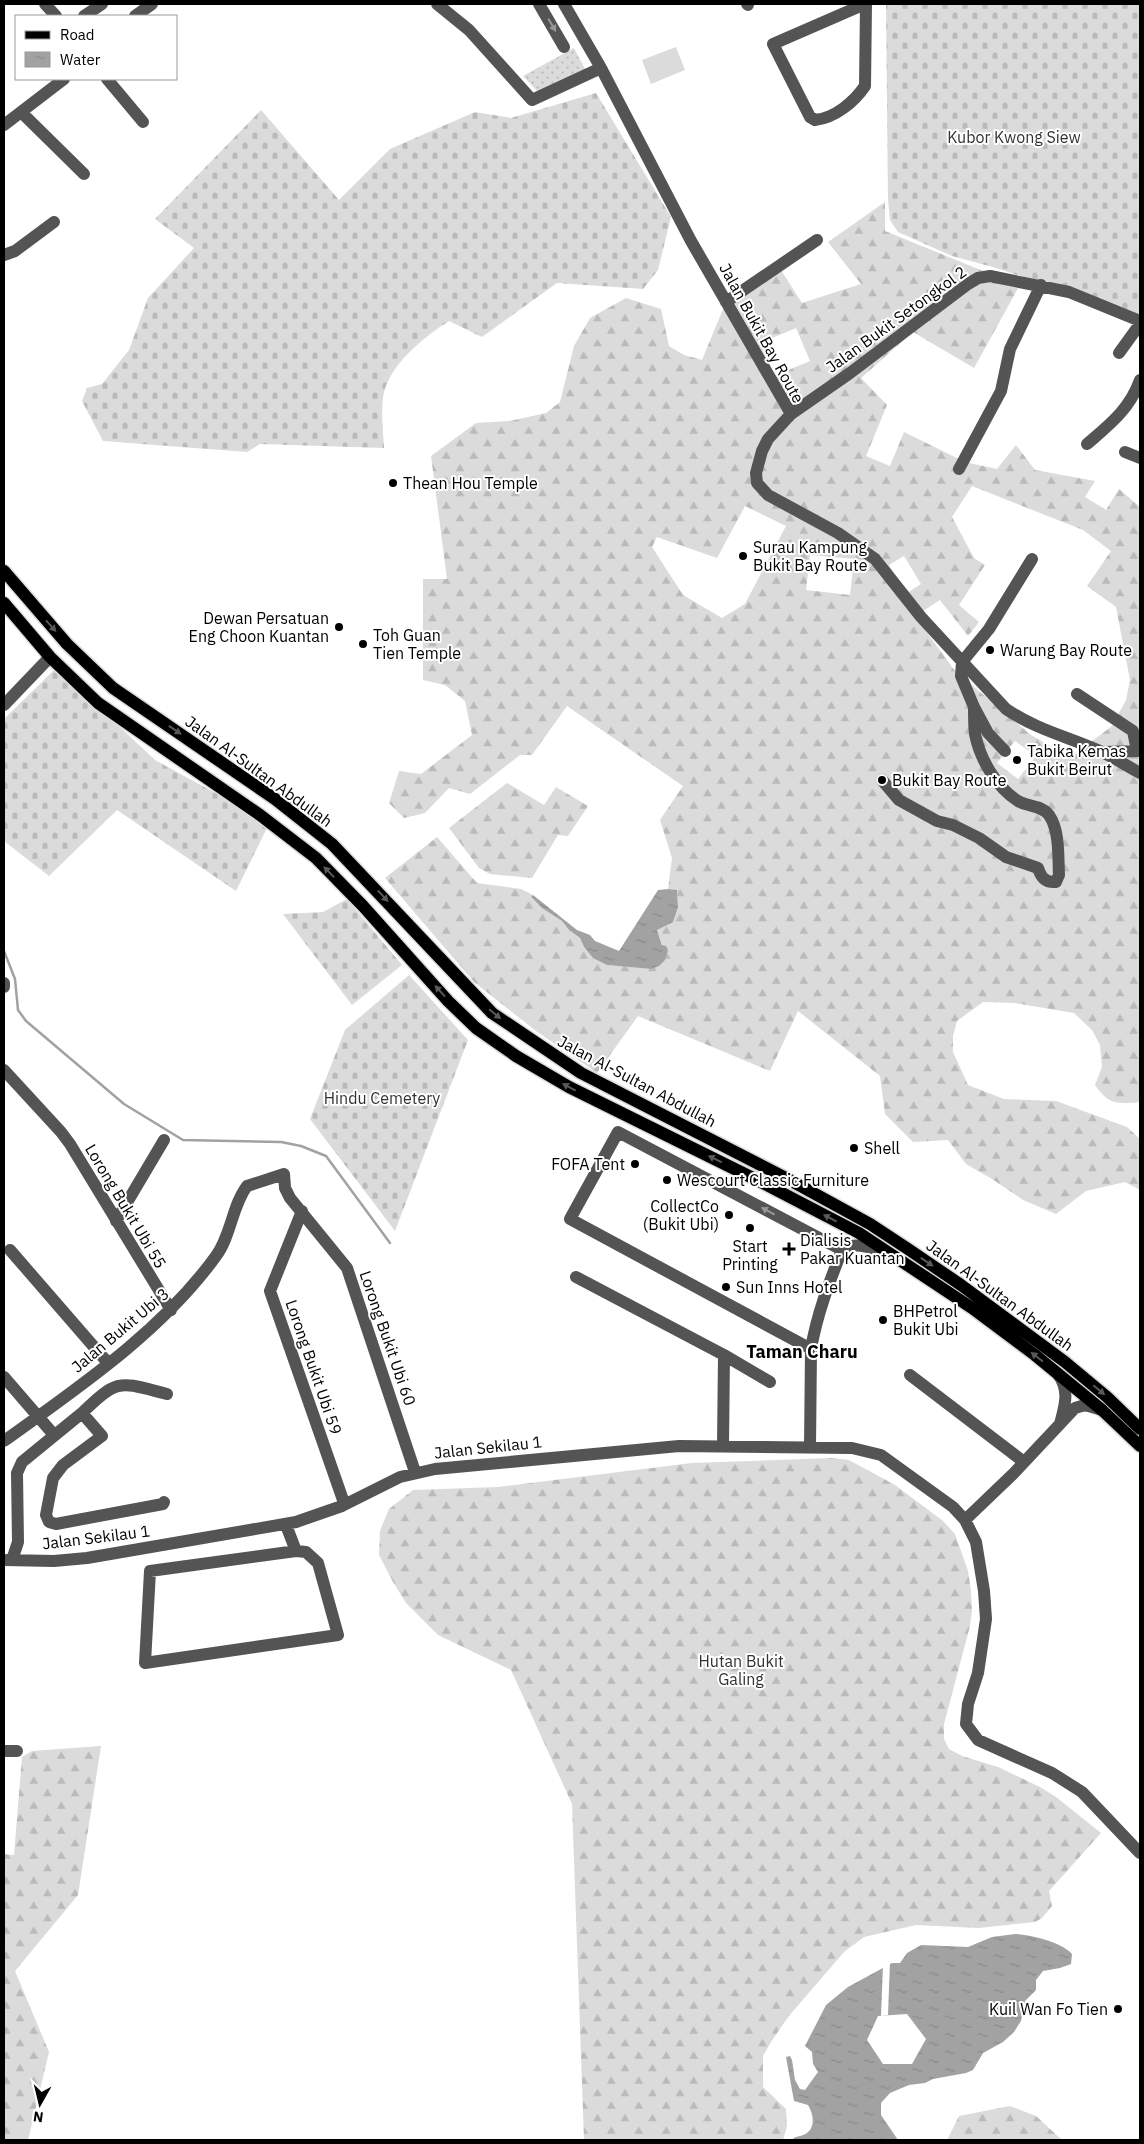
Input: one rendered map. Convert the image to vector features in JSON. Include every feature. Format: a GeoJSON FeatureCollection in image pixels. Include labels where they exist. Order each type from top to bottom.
{"type":"FeatureCollection","features":[{"type":"Feature","properties":{"kind":"main road","name":"Jalan Al-Sultan Abdullah"},"geometry":{"type":"LineString","coordinates":[[4,571],[18,590],[67,644],[113,688],[275,799],[332,844],[492,1013],[581,1073],[786,1178],[870,1224],[961,1284],[1065,1362],[1107,1397],[1140,1429]]}},
{"type":"Feature","properties":{"kind":"main road","name":"Jalan Al-Sultan Abdullah"},"geometry":{"type":"LineString","coordinates":[[4,603],[50,657],[98,703],[260,815],[316,858],[363,906],[448,1001],[476,1028],[516,1056],[569,1087],[759,1181],[842,1225],[889,1254],[972,1308],[1054,1370],[1102,1410],[1140,1446]]}},
{"type":"Feature","properties":{"kind":"street"},"geometry":{"type":"LineString","coordinates":[[45,4],[55,15]]}},
{"type":"Feature","properties":{"kind":"street"},"geometry":{"type":"LineString","coordinates":[[86,15],[102,4]]}},
{"type":"Feature","properties":{"kind":"street"},"geometry":{"type":"LineString","coordinates":[[136,15],[152,4]]}},
{"type":"Feature","properties":{"kind":"street"},"geometry":{"type":"LineString","coordinates":[[437,4],[469,30],[532,100],[601,68]]}},
{"type":"Feature","properties":{"kind":"street"},"geometry":{"type":"LineString","coordinates":[[539,4],[564,47]]}},
{"type":"Feature","properties":{"kind":"street","name":"Jalan Bukit Bay Route"},"geometry":{"type":"LineString","coordinates":[[564,4],[601,68],[636,138],[726,302],[791,414],[768,439],[762,451],[756,474],[757,483],[768,495],[838,532],[875,559],[920,617],[1006,709],[1020,719],[1048,732],[1103,752],[1140,772]]}},
{"type":"Feature","properties":{"kind":"street"},"geometry":{"type":"LineString","coordinates":[[865,4],[865,86],[858,96],[833,116],[815,120],[810,116],[773,44],[865,4]]}},
{"type":"Feature","properties":{"kind":"street"},"geometry":{"type":"LineString","coordinates":[[4,125],[63,80]]}},
{"type":"Feature","properties":{"kind":"street"},"geometry":{"type":"LineString","coordinates":[[108,80],[143,122]]}},
{"type":"Feature","properties":{"kind":"street"},"geometry":{"type":"LineString","coordinates":[[20,112],[84,174]]}},
{"type":"Feature","properties":{"kind":"street"},"geometry":{"type":"LineString","coordinates":[[4,255],[15,251],[54,222]]}},
{"type":"Feature","properties":{"kind":"street"},"geometry":{"type":"LineString","coordinates":[[726,302],[817,240]]}},
{"type":"Feature","properties":{"kind":"street","name":"Jalan Bukit Setongkol 2"},"geometry":{"type":"LineString","coordinates":[[791,414],[850,373],[978,278],[990,276],[1069,292],[1140,323]]}},
{"type":"Feature","properties":{"kind":"street"},"geometry":{"type":"LineString","coordinates":[[960,469],[1001,391],[1010,349],[1041,285]]}},
{"type":"Feature","properties":{"kind":"street"},"geometry":{"type":"LineString","coordinates":[[1119,353],[1140,323]]}},
{"type":"Feature","properties":{"kind":"street"},"geometry":{"type":"LineString","coordinates":[[1087,444],[1122,413],[1136,394],[1140,380]]}},
{"type":"Feature","properties":{"kind":"street"},"geometry":{"type":"LineString","coordinates":[[1126,452],[1140,458]]}},
{"type":"Feature","properties":{"kind":"street"},"geometry":{"type":"LineString","coordinates":[[1005,751],[988,733],[974,707],[961,676],[962,662],[989,629],[1032,559]]}},
{"type":"Feature","properties":{"kind":"street"},"geometry":{"type":"LineString","coordinates":[[4,564],[18,590]]}},
{"type":"Feature","properties":{"kind":"street"},"geometry":{"type":"LineString","coordinates":[[4,705],[50,657]]}},
{"type":"Feature","properties":{"kind":"street"},"geometry":{"type":"LineString","coordinates":[[1077,694],[1133,731],[1138,751],[1103,752]]}},
{"type":"Feature","properties":{"kind":"street"},"geometry":{"type":"LineString","coordinates":[[882,780],[899,800],[937,821],[953,825],[979,838],[1006,857],[1038,868],[1041,877],[1050,883],[1056,882],[1059,875],[1057,832],[1048,814],[1039,808],[1019,802],[1002,788],[985,764],[975,734],[974,707]]}},
{"type":"Feature","properties":{"kind":"street","name":"Lorong Bukit Ubi 55"},"geometry":{"type":"LineString","coordinates":[[4,1070],[70,1144],[171,1310]]}},
{"type":"Feature","properties":{"kind":"street"},"geometry":{"type":"LineString","coordinates":[[811,1350],[570,1219],[618,1132],[842,1250],[855,1246],[867,1246],[889,1254]]}},
{"type":"Feature","properties":{"kind":"street"},"geometry":{"type":"LineString","coordinates":[[116,1221],[164,1140]]}},
{"type":"Feature","properties":{"kind":"street","name":"Lorong Bukit Ubi 60"},"geometry":{"type":"LineString","coordinates":[[284,1174],[287,1193],[350,1274],[415,1472]]}},
{"type":"Feature","properties":{"kind":"street","name":"Jalan Bukit Ubi 3"},"geometry":{"type":"LineString","coordinates":[[4,1441],[142,1337],[171,1310],[183,1298],[217,1255],[247,1186],[284,1174]]}},
{"type":"Feature","properties":{"kind":"street","name":"Lorong Bukit Ubi 59"},"geometry":{"type":"LineString","coordinates":[[302,1211],[270,1291],[343,1500],[342,1506]]}},
{"type":"Feature","properties":{"kind":"street"},"geometry":{"type":"LineString","coordinates":[[10,1250],[108,1363]]}},
{"type":"Feature","properties":{"kind":"street"},"geometry":{"type":"LineString","coordinates":[[810,1447],[811,1350],[821,1302],[842,1250]]}},
{"type":"Feature","properties":{"kind":"street"},"geometry":{"type":"LineString","coordinates":[[576,1277],[724,1355],[770,1382]]}},
{"type":"Feature","properties":{"kind":"street"},"geometry":{"type":"LineString","coordinates":[[723,1445],[724,1355]]}},
{"type":"Feature","properties":{"kind":"street"},"geometry":{"type":"LineString","coordinates":[[1054,1370],[1064,1383],[1066,1390],[1066,1400],[1060,1424]]}},
{"type":"Feature","properties":{"kind":"street"},"geometry":{"type":"LineString","coordinates":[[910,1375],[1024,1462]]}},
{"type":"Feature","properties":{"kind":"street"},"geometry":{"type":"LineString","coordinates":[[4,1376],[54,1434]]}},
{"type":"Feature","properties":{"kind":"street"},"geometry":{"type":"LineString","coordinates":[[8,1560],[18,1542],[17,1473],[22,1462],[82,1413],[102,1393],[115,1386],[129,1385],[167,1394]]}},
{"type":"Feature","properties":{"kind":"street"},"geometry":{"type":"LineString","coordinates":[[965,1520],[1080,1406],[1102,1410]]}},
{"type":"Feature","properties":{"kind":"street"},"geometry":{"type":"LineString","coordinates":[[82,1413],[102,1436],[63,1465],[53,1478],[46,1515],[49,1522],[56,1524],[163,1504],[164,1502]]}},
{"type":"Feature","properties":{"kind":"street","name":"Jalan Sekilau 1"},"geometry":{"type":"LineString","coordinates":[[8,1560],[54,1561],[87,1558],[286,1524],[342,1506],[391,1480],[415,1472],[620,1451],[723,1445],[852,1448],[882,1455],[953,1507],[965,1520],[976,1542],[984,1591],[986,1619],[978,1673],[968,1704],[966,1724],[978,1740],[1052,1773],[1082,1792],[1140,1853]]}},
{"type":"Feature","properties":{"kind":"street"},"geometry":{"type":"LineString","coordinates":[[286,1524],[296,1551]]}},
{"type":"Feature","properties":{"kind":"street"},"geometry":{"type":"LineString","coordinates":[[296,1551],[306,1552],[318,1563],[338,1635],[145,1663],[150,1571],[296,1551]]}},
{"type":"Feature","properties":{"kind":"street"},"geometry":{"type":"LineString","coordinates":[[4,1751],[17,1751]]}},
{"type":"Feature","properties":{"kind":"green space","name":"Kubor Kwong Siew"},"geometry":{"type":"Polygon","coordinates":[[[886,4],[1140,4],[1140,315],[993,267],[952,256],[898,232],[890,220],[888,200],[886,4]]]}},
{"type":"Feature","properties":{"kind":"green space"},"geometry":{"type":"Polygon","coordinates":[[[676,47],[685,70],[651,84],[642,60],[676,47]]]}},
{"type":"Feature","properties":{"kind":"green space"},"geometry":{"type":"Polygon","coordinates":[[[574,48],[585,69],[539,93],[523,76],[574,48]]]}},
{"type":"Feature","properties":{"kind":"green space"},"geometry":{"type":"Polygon","coordinates":[[[596,93],[671,217],[658,270],[643,289],[557,283],[482,337],[449,321],[418,344],[391,375],[383,398],[384,448],[260,444],[247,452],[103,441],[82,401],[87,388],[102,384],[129,350],[148,298],[194,248],[155,219],[261,110],[339,200],[390,149],[475,112],[511,118],[596,93]]]}},
{"type":"Feature","properties":{"kind":"green space"},"geometry":{"type":"Polygon","coordinates":[[[885,202],[885,231],[988,273],[1022,281],[974,368],[913,332],[861,378],[887,405],[866,456],[890,466],[904,432],[965,462],[997,469],[1016,445],[1035,470],[1095,481],[1085,497],[1106,510],[1119,489],[1140,507],[1140,1102],[1114,1102],[1100,1092],[1095,1085],[1102,1067],[1100,1045],[1092,1030],[1074,1013],[1014,1003],[983,1002],[957,1021],[953,1036],[953,1052],[968,1085],[1004,1099],[1056,1101],[1127,1127],[1140,1139],[1140,1190],[1125,1182],[1086,1191],[1056,1214],[1023,1200],[966,1164],[948,1140],[913,1142],[885,1114],[880,1076],[798,1011],[770,1071],[638,1016],[597,1073],[536,1031],[474,982],[385,878],[437,837],[477,883],[521,889],[533,895],[531,898],[562,921],[569,930],[580,938],[584,947],[607,965],[651,969],[663,946],[657,930],[678,907],[677,890],[668,889],[672,858],[660,820],[683,786],[567,706],[532,755],[520,755],[470,794],[449,788],[425,813],[404,818],[389,803],[399,771],[421,774],[472,735],[465,701],[445,685],[423,680],[423,579],[447,579],[431,456],[476,423],[510,421],[546,413],[560,402],[574,346],[590,318],[626,298],[661,309],[669,346],[684,355],[702,360],[726,302],[779,267],[802,303],[861,284],[828,242],[885,202]],[[796,328],[760,343],[774,376],[810,361],[796,328]],[[972,486],[952,517],[974,558],[985,565],[959,605],[979,622],[968,636],[940,600],[915,616],[955,671],[1031,735],[1050,746],[1074,755],[1112,726],[1126,700],[1130,680],[1116,607],[1087,586],[1111,551],[1083,530],[972,486]],[[745,506],[717,558],[657,537],[652,547],[683,595],[722,618],[745,604],[786,526],[745,506]],[[810,555],[806,590],[850,595],[854,559],[810,555]],[[904,556],[889,565],[907,593],[921,584],[904,556]],[[1015,741],[997,763],[1018,779],[1036,756],[1015,741]]]}},
{"type":"Feature","properties":{"kind":"green space"},"geometry":{"type":"Polygon","coordinates":[[[58,669],[155,760],[239,806],[267,828],[236,891],[117,810],[49,876],[4,841],[4,719],[54,670],[58,669]]]}},
{"type":"Feature","properties":{"kind":"green space"},"geometry":{"type":"Polygon","coordinates":[[[507,783],[544,805],[556,787],[588,806],[568,836],[558,835],[532,878],[490,874],[479,868],[449,828],[507,783]]]}},
{"type":"Feature","properties":{"kind":"green space"},"geometry":{"type":"Polygon","coordinates":[[[347,899],[402,965],[352,1005],[283,914],[323,912],[347,899]]]}},
{"type":"Feature","properties":{"kind":"green space","name":"Hindu Cemetery"},"geometry":{"type":"Polygon","coordinates":[[[409,975],[468,1040],[395,1231],[310,1119],[345,1030],[409,975]]]}},
{"type":"Feature","properties":{"kind":"green space","name":"Hutan Bukit Galing"},"geometry":{"type":"Polygon","coordinates":[[[832,1458],[849,1460],[895,1485],[943,1521],[955,1534],[968,1571],[972,1610],[970,1626],[944,1724],[944,1739],[949,1749],[962,1756],[998,1767],[1040,1787],[1056,1797],[1101,1833],[1049,1891],[1052,1906],[1042,1918],[1035,1922],[979,1928],[916,1925],[864,1937],[844,1952],[788,2017],[763,2056],[763,2087],[786,2109],[787,2126],[783,2140],[584,2140],[572,1804],[511,1670],[438,1635],[406,1603],[379,1555],[380,1531],[389,1509],[413,1490],[497,1487],[692,1463],[832,1458]]]}},
{"type":"Feature","properties":{"kind":"green space"},"geometry":{"type":"Polygon","coordinates":[[[101,1746],[78,1895],[15,1971],[49,2052],[28,2140],[4,2140],[4,1854],[14,1855],[22,1757],[32,1751],[101,1746]]]}},
{"type":"Feature","properties":{"kind":"green space"},"geometry":{"type":"Polygon","coordinates":[[[1010,2106],[1036,2116],[1062,2140],[947,2140],[959,2116],[1010,2106]]]}},
{"type":"Feature","properties":{"kind":"water"},"geometry":{"type":"Polygon","coordinates":[[[658,890],[677,890],[678,907],[673,922],[657,930],[662,945],[666,946],[668,950],[665,960],[659,966],[651,969],[607,965],[593,958],[584,947],[580,938],[531,897],[533,895],[577,930],[590,935],[595,941],[619,951],[658,890]]]}},
{"type":"Feature","properties":{"kind":"water"},"geometry":{"type":"Polygon","coordinates":[[[1015,1934],[1045,1940],[1061,1946],[1072,1954],[1071,1964],[1043,1971],[1036,1980],[1036,1990],[1025,2001],[1021,2021],[1014,2032],[1003,2042],[983,2053],[973,2070],[933,2079],[925,2083],[909,2085],[890,2093],[881,2103],[881,2115],[898,2140],[792,2140],[810,2130],[813,2119],[808,2105],[794,2101],[786,2057],[790,2056],[795,2080],[800,2089],[805,2090],[818,2072],[813,2064],[812,2052],[805,2046],[826,2005],[848,1987],[892,1963],[900,1963],[907,1953],[921,1945],[968,1947],[992,1937],[1015,1934]],[[907,2014],[878,2016],[867,2040],[883,2064],[912,2064],[926,2039],[907,2014]]]}},
{"type":"Feature","properties":{"kind":"pier"},"geometry":{"type":"Polygon","coordinates":[[[890,1962],[888,2015],[881,2016],[883,1965],[890,1962]]]}},
{"type":"Feature","properties":{"kind":"waterway"},"geometry":{"type":"LineString","coordinates":[[4,951],[15,979],[18,1010],[26,1021],[124,1104],[183,1140],[281,1142],[301,1146],[326,1156],[390,1243]]}},
{"type":"Feature","properties":{"kind":"place","name":"Thean Hou Temple"},"geometry":{"type":"Point","coordinates":[393,483]}},
{"type":"Feature","properties":{"kind":"place","name":"Surau Kampung Bukit Bay Route"},"geometry":{"type":"Point","coordinates":[743,556]}},
{"type":"Feature","properties":{"kind":"place","name":"Dewan Persatuan Eng Choon Kuantan"},"geometry":{"type":"Point","coordinates":[339,627]}},
{"type":"Feature","properties":{"kind":"place","name":"Toh Guan Tien Temple"},"geometry":{"type":"Point","coordinates":[363,644]}},
{"type":"Feature","properties":{"kind":"place","name":"Warung Bay Route"},"geometry":{"type":"Point","coordinates":[990,650]}},
{"type":"Feature","properties":{"kind":"place","name":"Tabika Kemas Bukit Beirut"},"geometry":{"type":"Point","coordinates":[1017,760]}},
{"type":"Feature","properties":{"kind":"place","name":"Bukit Bay Route"},"geometry":{"type":"Point","coordinates":[882,780]}},
{"type":"Feature","properties":{"kind":"place","name":"Shell"},"geometry":{"type":"Point","coordinates":[854,1148]}},
{"type":"Feature","properties":{"kind":"place","name":"FOFA Tent"},"geometry":{"type":"Point","coordinates":[635,1164]}},
{"type":"Feature","properties":{"kind":"place","name":"Wescourt Classic Furniture"},"geometry":{"type":"Point","coordinates":[667,1180]}},
{"type":"Feature","properties":{"kind":"place","name":"CollectCo (Bukit Ubi)"},"geometry":{"type":"Point","coordinates":[729,1215]}},
{"type":"Feature","properties":{"kind":"place","name":"Start Printing"},"geometry":{"type":"Point","coordinates":[750,1228]}},
{"type":"Feature","properties":{"kind":"place","name":"Dialisis Pakar Kuantan"},"geometry":{"type":"Point","coordinates":[789,1249]}},
{"type":"Feature","properties":{"kind":"place","name":"Sun Inns Hotel"},"geometry":{"type":"Point","coordinates":[726,1287]}},
{"type":"Feature","properties":{"kind":"place","name":"BHPetrol Bukit Ubi"},"geometry":{"type":"Point","coordinates":[883,1320]}},
{"type":"Feature","properties":{"kind":"place","name":"Kuil Wan Fo Tien"},"geometry":{"type":"Point","coordinates":[1118,2009]}},
{"type":"Feature","properties":{"kind":"district","name":"Taman Charu"},"geometry":{"type":"Point","coordinates":[802,1352]}}]}
